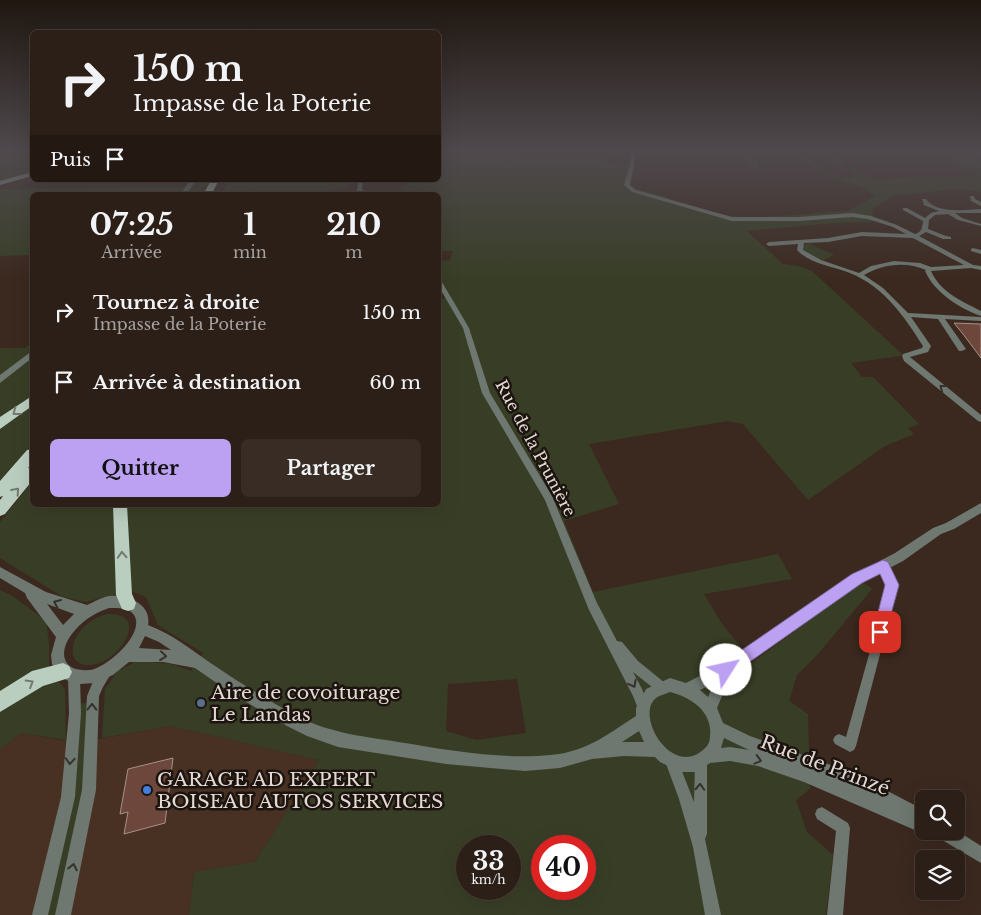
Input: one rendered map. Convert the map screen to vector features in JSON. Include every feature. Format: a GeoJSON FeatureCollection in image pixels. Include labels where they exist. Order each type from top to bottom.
{"type":"FeatureCollection","features":[{"type":"Feature","properties":{"kind":"highway"},"geometry":{"type":"LineString","coordinates":[[0,424],[30,402]]}},
{"type":"Feature","properties":{"kind":"highway"},"geometry":{"type":"LineString","coordinates":[[0,491],[30,456]]}},
{"type":"Feature","properties":{"kind":"highway"},"geometry":{"type":"LineString","coordinates":[[0,510],[30,474]]}},
{"type":"Feature","properties":{"kind":"highway"},"geometry":{"type":"LineString","coordinates":[[120,507],[124,595],[128,603]]}},
{"type":"Feature","properties":{"kind":"highway"},"geometry":{"type":"LineString","coordinates":[[0,702],[39,678],[69,675]]}},
{"type":"Feature","properties":{"kind":"street"},"geometry":{"type":"LineString","coordinates":[[643,194],[732,219],[799,220],[831,216],[864,216],[888,223],[971,266]]}},
{"type":"Feature","properties":{"kind":"street"},"geometry":{"type":"LineString","coordinates":[[972,197],[973,200],[981,204]]}},
{"type":"Feature","properties":{"kind":"street"},"geometry":{"type":"LineString","coordinates":[[924,200],[926,204],[960,219],[980,225]]}},
{"type":"Feature","properties":{"kind":"street"},"geometry":{"type":"LineString","coordinates":[[905,209],[925,220]]}},
{"type":"Feature","properties":{"kind":"street"},"geometry":{"type":"LineString","coordinates":[[925,220],[933,214],[947,212],[981,212]]}},
{"type":"Feature","properties":{"kind":"street"},"geometry":{"type":"LineString","coordinates":[[769,244],[828,240],[862,234],[914,236],[921,234],[925,230],[925,220]]}},
{"type":"Feature","properties":{"kind":"street"},"geometry":{"type":"LineString","coordinates":[[925,230],[949,238]]}},
{"type":"Feature","properties":{"kind":"street"},"geometry":{"type":"LineString","coordinates":[[801,242],[800,250],[808,257],[859,275],[891,295],[907,315],[927,346],[925,350],[906,356],[907,359],[981,419]]}},
{"type":"Feature","properties":{"kind":"street"},"geometry":{"type":"LineString","coordinates":[[973,250],[981,252]]}},
{"type":"Feature","properties":{"kind":"street"},"geometry":{"type":"LineString","coordinates":[[859,275],[873,267],[888,264],[913,264],[930,269],[971,266],[981,268]]}},
{"type":"Feature","properties":{"kind":"street"},"geometry":{"type":"LineString","coordinates":[[930,269],[928,271],[931,279],[938,288],[981,314]]}},
{"type":"Feature","properties":{"kind":"street","name":"Rue de la Prunière"},"geometry":{"type":"LineString","coordinates":[[441,285],[466,328],[489,398],[549,499],[592,606],[638,693],[643,714]]}},
{"type":"Feature","properties":{"kind":"street"},"geometry":{"type":"LineString","coordinates":[[907,315],[981,319]]}},
{"type":"Feature","properties":{"kind":"street"},"geometry":{"type":"LineString","coordinates":[[940,317],[962,349]]}},
{"type":"Feature","properties":{"kind":"street"},"geometry":{"type":"LineString","coordinates":[[0,380],[30,356]]}},
{"type":"Feature","properties":{"kind":"street"},"geometry":{"type":"LineString","coordinates":[[688,689],[726,670],[857,578],[883,566],[919,545],[937,531],[950,526],[981,507]]}},
{"type":"Feature","properties":{"kind":"street"},"geometry":{"type":"LineString","coordinates":[[839,740],[850,746],[890,597],[892,585],[883,566]]}},
{"type":"Feature","properties":{"kind":"street"},"geometry":{"type":"LineString","coordinates":[[0,572],[29,591],[66,607],[87,611]]}},
{"type":"Feature","properties":{"kind":"street"},"geometry":{"type":"LineString","coordinates":[[29,591],[63,636]]}},
{"type":"Feature","properties":{"kind":"street"},"geometry":{"type":"LineString","coordinates":[[63,915],[89,790],[93,696],[98,683],[108,671],[128,655],[137,642],[142,629],[140,612],[128,603],[109,602],[87,611],[73,622],[63,636],[56,656],[58,665],[69,675],[96,676],[108,671]]}},
{"type":"Feature","properties":{"kind":"street"},"geometry":{"type":"LineString","coordinates":[[142,629],[163,637],[236,688],[292,721],[312,731],[338,740],[446,757],[525,764],[560,761],[592,752],[624,749],[657,750]]}},
{"type":"Feature","properties":{"kind":"street","name":"Rue de la Prunière"},"geometry":{"type":"LineString","coordinates":[[605,630],[634,665],[661,687]]}},
{"type":"Feature","properties":{"kind":"street"},"geometry":{"type":"LineString","coordinates":[[128,655],[164,655],[198,662]]}},
{"type":"Feature","properties":{"kind":"street"},"geometry":{"type":"LineString","coordinates":[[710,710],[726,670]]}},
{"type":"Feature","properties":{"kind":"street"},"geometry":{"type":"LineString","coordinates":[[40,915],[68,797],[74,713],[69,675]]}},
{"type":"Feature","properties":{"kind":"street"},"geometry":{"type":"LineString","coordinates":[[592,752],[643,714],[653,691],[661,687],[678,686],[696,694],[710,710],[717,727],[715,747],[705,759],[699,805],[700,847]]}},
{"type":"Feature","properties":{"kind":"street"},"geometry":{"type":"LineString","coordinates":[[643,714],[647,736],[657,750],[671,761],[686,765],[705,759]]}},
{"type":"Feature","properties":{"kind":"street","name":"Rue de Prinzé"},"geometry":{"type":"LineString","coordinates":[[717,727],[747,742],[848,778],[915,813]]}},
{"type":"Feature","properties":{"kind":"street","name":"Rue de Prinzé"},"geometry":{"type":"LineString","coordinates":[[705,759],[730,754],[758,759],[805,775],[915,822]]}},
{"type":"Feature","properties":{"kind":"street"},"geometry":{"type":"LineString","coordinates":[[671,761],[686,799],[700,847],[713,915]]}},
{"type":"Feature","properties":{"kind":"street"},"geometry":{"type":"LineString","coordinates":[[822,814],[843,828],[835,915]]}},
{"type":"Feature","properties":{"kind":"street"},"geometry":{"type":"LineString","coordinates":[[955,840],[960,842]]}},
{"type":"Feature","properties":{"kind":"street"},"geometry":{"type":"LineString","coordinates":[[957,840],[981,855]]}},
{"type":"Feature","properties":{"kind":"shaded area"},"geometry":{"type":"Polygon","coordinates":[[[170,726],[319,760],[255,862],[194,872],[189,915],[0,915],[0,749],[21,733],[78,743],[170,726]]]}},
{"type":"Feature","properties":{"kind":"green space"},"geometry":{"type":"Polygon","coordinates":[[[0,194],[30,194],[30,255],[0,256],[0,194]]]}},
{"type":"Feature","properties":{"kind":"green space"},"geometry":{"type":"Polygon","coordinates":[[[441,194],[654,194],[688,206],[723,215],[751,218],[848,211],[875,196],[872,194],[914,194],[893,196],[872,209],[873,222],[833,223],[747,231],[783,264],[799,266],[812,271],[902,354],[900,356],[851,363],[862,377],[873,377],[919,424],[908,428],[914,434],[885,446],[808,500],[743,424],[728,421],[589,444],[619,504],[564,521],[593,592],[778,554],[792,579],[704,594],[722,624],[741,647],[731,653],[748,666],[862,581],[872,589],[818,654],[797,675],[789,701],[808,714],[810,789],[796,800],[807,832],[833,855],[826,915],[189,915],[194,872],[255,862],[319,760],[170,726],[102,738],[105,689],[118,671],[137,661],[171,664],[191,671],[203,653],[158,625],[146,597],[134,592],[107,596],[86,602],[63,597],[0,558],[0,522],[30,484],[30,507],[441,507],[441,299],[451,297],[441,280],[441,261],[450,260],[453,251],[441,251],[441,194]],[[517,679],[448,684],[446,731],[476,740],[526,733],[517,679]]]}},
{"type":"Feature","properties":{"kind":"green space"},"geometry":{"type":"Polygon","coordinates":[[[808,243],[834,255],[824,260],[815,258],[803,250],[803,246],[808,243]]]}},
{"type":"Feature","properties":{"kind":"green space"},"geometry":{"type":"Polygon","coordinates":[[[30,344],[30,446],[0,482],[0,348],[25,348],[30,344]]]}},
{"type":"Feature","properties":{"kind":"green space"},"geometry":{"type":"Polygon","coordinates":[[[0,590],[14,597],[46,621],[49,644],[49,669],[65,689],[66,740],[21,733],[0,749],[0,590]]]}},
{"type":"Feature","properties":{"kind":"green space"},"geometry":{"type":"Polygon","coordinates":[[[107,614],[120,616],[127,621],[129,629],[120,648],[101,662],[90,665],[77,662],[74,658],[73,647],[77,635],[90,622],[107,614]]]}},
{"type":"Feature","properties":{"kind":"green space"},"geometry":{"type":"Polygon","coordinates":[[[88,702],[86,787],[59,915],[46,915],[80,704],[88,702]]]}},
{"type":"Feature","properties":{"kind":"building"},"geometry":{"type":"Polygon","coordinates":[[[954,323],[981,324],[981,358],[963,334],[954,323]]]}},
{"type":"Feature","properties":{"kind":"building","name":"GARAGE AD EXPERT BOISEAU AUTOS SERVICES"},"geometry":{"type":"Polygon","coordinates":[[[173,758],[165,823],[124,834],[128,812],[120,814],[128,769],[173,758]]]}},
{"type":"Feature","properties":{"kind":"place","name":"Aire de covoiturage Le Landas"},"geometry":{"type":"Point","coordinates":[201,703]}},
{"type":"Feature","properties":{"kind":"place","name":"GARAGE AD EXPERT BOISEAU AUTOS SERVICES"},"geometry":{"type":"Point","coordinates":[147,790]}},
{"type":"Feature","properties":{"kind":"route"},"geometry":{"type":"LineString","coordinates":[[726,670],[857,578],[883,566],[890,577],[892,585],[880,632]]}}]}
